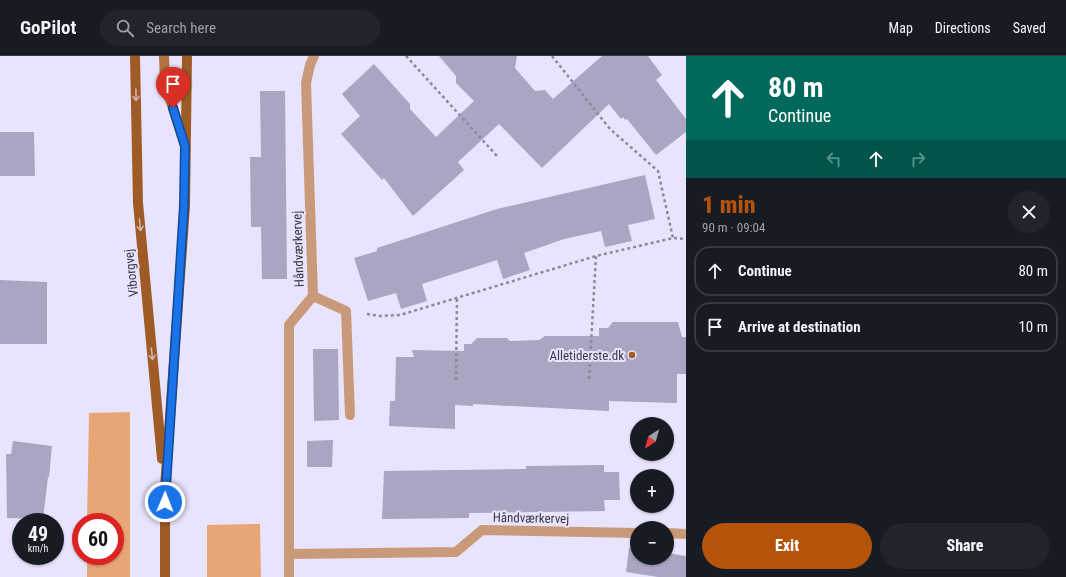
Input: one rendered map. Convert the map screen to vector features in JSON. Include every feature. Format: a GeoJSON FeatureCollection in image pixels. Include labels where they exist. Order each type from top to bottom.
{"type":"FeatureCollection","features":[{"type":"Feature","properties":{"kind":"main road","name":"Viborgvej"},"geometry":{"type":"LineString","coordinates":[[135,56],[138,203],[165,487]]}},
{"type":"Feature","properties":{"kind":"main road"},"geometry":{"type":"LineString","coordinates":[[164,56],[164,83],[185,146]]}},
{"type":"Feature","properties":{"kind":"main road","name":"Viborgvej"},"geometry":{"type":"LineString","coordinates":[[165,577],[165,487],[184,206],[188,56]]}},
{"type":"Feature","properties":{"kind":"street","name":"Håndværkervej"},"geometry":{"type":"LineString","coordinates":[[289,577],[289,325],[313,296],[306,83],[310,65],[314,56]]}},
{"type":"Feature","properties":{"kind":"street"},"geometry":{"type":"LineString","coordinates":[[313,296],[346,312],[350,415]]}},
{"type":"Feature","properties":{"kind":"street","name":"Håndværkervej"},"geometry":{"type":"LineString","coordinates":[[289,554],[456,552],[482,530],[630,533]]}},
{"type":"Feature","properties":{"kind":"street"},"geometry":{"type":"LineString","coordinates":[[674,533],[686,534]]}},
{"type":"Feature","properties":{"kind":"path"},"geometry":{"type":"LineString","coordinates":[[406,56],[497,156]]}},
{"type":"Feature","properties":{"kind":"path"},"geometry":{"type":"LineString","coordinates":[[552,56],[610,129],[658,171],[673,238]]}},
{"type":"Feature","properties":{"kind":"path"},"geometry":{"type":"LineString","coordinates":[[346,312],[380,316],[400,315],[596,256],[673,238],[686,239]]}},
{"type":"Feature","properties":{"kind":"path"},"geometry":{"type":"LineString","coordinates":[[589,380],[596,256]]}},
{"type":"Feature","properties":{"kind":"path"},"geometry":{"type":"LineString","coordinates":[[456,380],[457,298]]}},
{"type":"Feature","properties":{"kind":"shaded area"},"geometry":{"type":"Polygon","coordinates":[[[130,412],[130,577],[87,577],[87,565],[124,565],[124,513],[87,513],[89,413],[130,412]]]}},
{"type":"Feature","properties":{"kind":"shaded area"},"geometry":{"type":"Polygon","coordinates":[[[260,524],[261,577],[207,577],[207,525],[260,524]]]}},
{"type":"Feature","properties":{"kind":"building"},"geometry":{"type":"Polygon","coordinates":[[[439,56],[517,56],[515,68],[535,91],[545,90],[553,99],[602,56],[648,56],[662,75],[656,80],[686,119],[686,132],[656,155],[627,119],[625,120],[623,117],[621,119],[609,104],[542,168],[499,124],[458,162],[464,170],[413,216],[384,178],[382,180],[341,134],[360,116],[342,94],[374,64],[410,104],[410,109],[436,137],[474,101],[456,83],[456,76],[439,56]]]}},
{"type":"Feature","properties":{"kind":"building"},"geometry":{"type":"Polygon","coordinates":[[[260,91],[285,91],[287,279],[262,279],[261,227],[251,227],[250,157],[261,157],[260,91]]]}},
{"type":"Feature","properties":{"kind":"building"},"geometry":{"type":"Polygon","coordinates":[[[0,132],[34,132],[35,176],[0,176],[0,132]]]}},
{"type":"Feature","properties":{"kind":"building"},"geometry":{"type":"Polygon","coordinates":[[[645,175],[655,219],[628,225],[632,241],[605,247],[601,231],[564,239],[524,253],[530,270],[503,279],[497,260],[422,284],[427,301],[401,309],[396,293],[368,301],[354,258],[377,251],[377,248],[497,209],[645,175]]]}},
{"type":"Feature","properties":{"kind":"building"},"geometry":{"type":"Polygon","coordinates":[[[0,280],[47,282],[47,344],[0,344],[0,280]]]}},
{"type":"Feature","properties":{"kind":"building"},"geometry":{"type":"Polygon","coordinates":[[[613,322],[678,322],[682,337],[686,337],[686,374],[677,374],[677,403],[609,401],[609,411],[473,404],[473,406],[455,405],[455,429],[389,426],[390,401],[395,401],[396,357],[414,357],[412,350],[464,351],[464,344],[471,344],[477,338],[507,338],[510,341],[539,340],[545,336],[599,336],[599,328],[608,328],[613,322]]]}},
{"type":"Feature","properties":{"kind":"building"},"geometry":{"type":"Polygon","coordinates":[[[313,349],[338,349],[339,420],[314,421],[313,349]]]}},
{"type":"Feature","properties":{"kind":"building"},"geometry":{"type":"Polygon","coordinates":[[[333,440],[332,467],[307,467],[307,441],[333,440]]]}},
{"type":"Feature","properties":{"kind":"building"},"geometry":{"type":"Polygon","coordinates":[[[13,441],[52,446],[44,513],[12,513],[12,518],[7,518],[6,454],[11,454],[13,441]]]}},
{"type":"Feature","properties":{"kind":"building"},"geometry":{"type":"Polygon","coordinates":[[[604,465],[604,472],[619,472],[620,500],[604,500],[605,511],[469,513],[469,518],[382,519],[384,471],[526,469],[526,466],[604,465]]]}},
{"type":"Feature","properties":{"kind":"building"},"geometry":{"type":"Polygon","coordinates":[[[629,548],[630,565],[674,565],[674,554],[686,556],[686,577],[658,577],[626,572],[629,548]]]}},
{"type":"Feature","properties":{"kind":"place","name":"Alletiderste.dk"},"geometry":{"type":"Point","coordinates":[632,355]}},
{"type":"Feature","properties":{"kind":"route"},"geometry":{"type":"LineString","coordinates":[[165,502],[184,206],[185,146],[173,108]]}}]}
